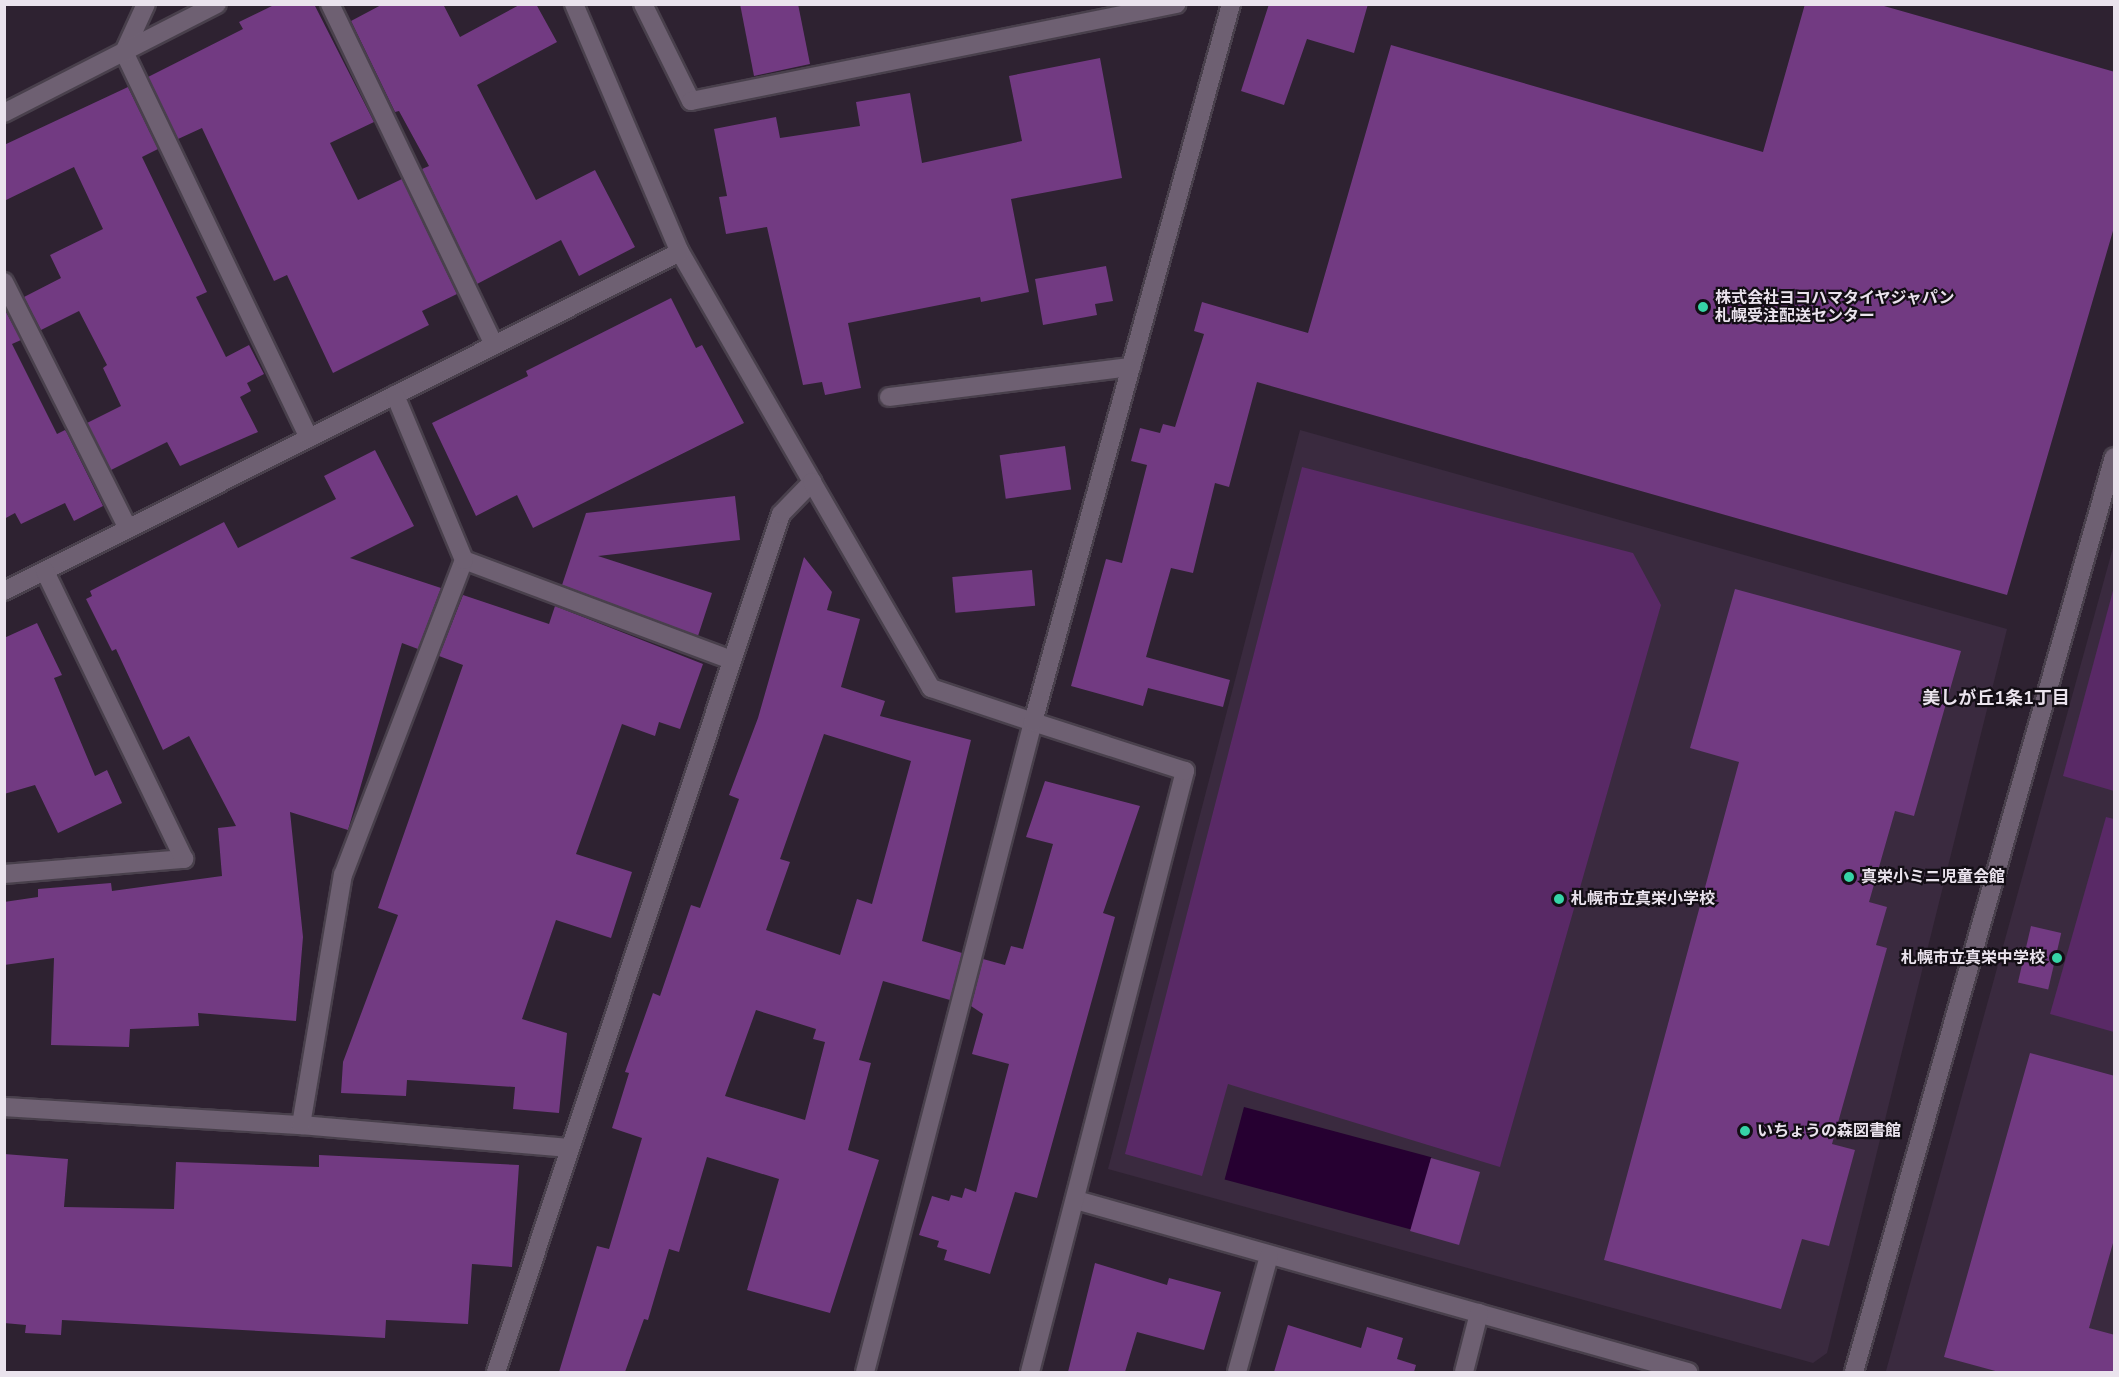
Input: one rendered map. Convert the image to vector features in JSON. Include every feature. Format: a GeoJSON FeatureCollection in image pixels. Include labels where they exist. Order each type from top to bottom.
{"type":"FeatureCollection","features":[{"type":"Feature","properties":{"kind":"street"},"geometry":{"type":"LineString","coordinates":[[124,52],[146,4]]}},
{"type":"Feature","properties":{"kind":"street"},"geometry":{"type":"LineString","coordinates":[[4,113],[217,4]]}},
{"type":"Feature","properties":{"kind":"street"},"geometry":{"type":"LineString","coordinates":[[330,4],[494,345]]}},
{"type":"Feature","properties":{"kind":"street"},"geometry":{"type":"LineString","coordinates":[[574,4],[680,252],[931,688],[1185,771],[1030,1372]]}},
{"type":"Feature","properties":{"kind":"street"},"geometry":{"type":"LineString","coordinates":[[643,4],[691,101],[1176,4]]}},
{"type":"Feature","properties":{"kind":"street"},"geometry":{"type":"LineString","coordinates":[[865,1372],[1033,722],[1231,4]]}},
{"type":"Feature","properties":{"kind":"street"},"geometry":{"type":"LineString","coordinates":[[124,52],[309,438]]}},
{"type":"Feature","properties":{"kind":"street"},"geometry":{"type":"LineString","coordinates":[[4,591],[680,252]]}},
{"type":"Feature","properties":{"kind":"street"},"geometry":{"type":"LineString","coordinates":[[4,282],[128,528]]}},
{"type":"Feature","properties":{"kind":"street"},"geometry":{"type":"LineString","coordinates":[[889,397],[1131,367]]}},
{"type":"Feature","properties":{"kind":"street"},"geometry":{"type":"LineString","coordinates":[[302,1125],[344,875],[464,560],[395,395]]}},
{"type":"Feature","properties":{"kind":"street"},"geometry":{"type":"LineString","coordinates":[[1854,1372],[2115,457]]}},
{"type":"Feature","properties":{"kind":"street"},"geometry":{"type":"LineString","coordinates":[[496,1372],[781,514],[812,482]]}},
{"type":"Feature","properties":{"kind":"street"},"geometry":{"type":"LineString","coordinates":[[464,560],[731,660]]}},
{"type":"Feature","properties":{"kind":"street"},"geometry":{"type":"LineString","coordinates":[[4,874],[184,859],[45,571]]}},
{"type":"Feature","properties":{"kind":"street"},"geometry":{"type":"LineString","coordinates":[[4,1107],[302,1125],[569,1148]]}},
{"type":"Feature","properties":{"kind":"street"},"geometry":{"type":"LineString","coordinates":[[1076,1200],[1688,1372]]}},
{"type":"Feature","properties":{"kind":"street"},"geometry":{"type":"LineString","coordinates":[[1237,1372],[1269,1256]]}},
{"type":"Feature","properties":{"kind":"street"},"geometry":{"type":"LineString","coordinates":[[1464,1372],[1479,1313]]}},
{"type":"Feature","properties":{"kind":"shaded area","name":"札幌市立真栄小学校"},"geometry":{"type":"Polygon","coordinates":[[[1300,430],[2007,629],[1827,1353],[1813,1363],[1108,1169],[1300,430]]]}},
{"type":"Feature","properties":{"kind":"shaded area"},"geometry":{"type":"Polygon","coordinates":[[[1302,467],[1633,553],[1661,605],[1500,1167],[1228,1084],[1202,1176],[1125,1154],[1302,467]]]}},
{"type":"Feature","properties":{"kind":"shaded area","name":"札幌市立真栄中学校"},"geometry":{"type":"Polygon","coordinates":[[[2114,544],[2114,1372],[1887,1372],[1886,1371],[2114,544]]]}},
{"type":"Feature","properties":{"kind":"shaded area"},"geometry":{"type":"Polygon","coordinates":[[[2114,587],[2114,791],[2063,776],[2114,587]]]}},
{"type":"Feature","properties":{"kind":"shaded area"},"geometry":{"type":"Polygon","coordinates":[[[2106,817],[2114,819],[2114,1032],[2050,1014],[2106,817]]]}},
{"type":"Feature","properties":{"kind":"shaded area"},"geometry":{"type":"Polygon","coordinates":[[[1244,1107],[1431,1157],[1412,1230],[1225,1179],[1244,1107]]]}},
{"type":"Feature","properties":{"kind":"building"},"geometry":{"type":"Polygon","coordinates":[[[276,4],[314,4],[374,122],[330,143],[358,200],[402,179],[457,294],[422,311],[429,325],[333,373],[287,275],[274,281],[202,128],[178,139],[148,77],[243,29],[239,22],[276,4]]]}},
{"type":"Feature","properties":{"kind":"building"},"geometry":{"type":"Polygon","coordinates":[[[383,4],[443,4],[460,37],[521,4],[536,4],[557,42],[477,85],[536,200],[595,170],[635,247],[579,276],[561,240],[477,284],[422,169],[429,166],[399,111],[395,112],[351,21],[383,4]]]}},
{"type":"Feature","properties":{"kind":"building"},"geometry":{"type":"Polygon","coordinates":[[[740,4],[798,4],[810,64],[754,76],[740,4]]]}},
{"type":"Feature","properties":{"kind":"building"},"geometry":{"type":"Polygon","coordinates":[[[1269,4],[1368,4],[1354,53],[1307,39],[1284,105],[1241,91],[1269,4]]]}},
{"type":"Feature","properties":{"kind":"building","name":"株式会社ヨコハマタイヤジャパン 札幌受注配送センター"},"geometry":{"type":"Polygon","coordinates":[[[1805,4],[1877,4],[2115,72],[2115,224],[2007,595],[1257,382],[1229,487],[1215,483],[1193,573],[1171,568],[1146,657],[1230,680],[1223,707],[1148,688],[1143,706],[1071,686],[1106,559],[1122,563],[1147,465],[1131,461],[1140,428],[1160,433],[1163,424],[1175,427],[1204,334],[1194,331],[1202,302],[1308,333],[1391,45],[1763,152],[1805,4]]]}},
{"type":"Feature","properties":{"kind":"building"},"geometry":{"type":"Polygon","coordinates":[[[1100,58],[1122,178],[1011,199],[1029,292],[981,302],[980,297],[848,323],[861,388],[825,395],[822,382],[803,385],[767,227],[726,234],[719,197],[727,196],[714,129],[776,117],[780,138],[860,126],[856,102],[910,93],[922,163],[1022,141],[1009,76],[1100,58]]]}},
{"type":"Feature","properties":{"kind":"building"},"geometry":{"type":"Polygon","coordinates":[[[128,87],[158,149],[142,157],[207,292],[196,297],[226,357],[249,345],[264,374],[247,383],[251,391],[240,397],[258,432],[180,466],[167,442],[111,470],[87,423],[121,406],[103,368],[107,365],[79,311],[41,330],[24,297],[61,278],[50,255],[103,229],[74,167],[4,201],[4,145],[128,87]]]}},
{"type":"Feature","properties":{"kind":"building"},"geometry":{"type":"Polygon","coordinates":[[[1106,266],[1113,301],[1095,304],[1097,315],[1043,325],[1035,279],[1106,266]]]}},
{"type":"Feature","properties":{"kind":"building"},"geometry":{"type":"Polygon","coordinates":[[[671,298],[696,348],[702,345],[744,423],[533,528],[517,495],[476,516],[432,423],[528,376],[526,371],[671,298]]]}},
{"type":"Feature","properties":{"kind":"building"},"geometry":{"type":"Polygon","coordinates":[[[4,308],[21,340],[12,344],[57,434],[65,430],[67,433],[103,506],[74,521],[65,503],[21,524],[15,513],[4,519],[4,308]]]}},
{"type":"Feature","properties":{"kind":"building"},"geometry":{"type":"Polygon","coordinates":[[[1065,446],[1071,490],[1006,499],[1000,455],[1065,446]]]}},
{"type":"Feature","properties":{"kind":"building"},"geometry":{"type":"Polygon","coordinates":[[[375,450],[414,526],[350,558],[441,588],[418,649],[402,643],[348,830],[290,812],[303,937],[296,1021],[198,1013],[199,1026],[130,1029],[129,1047],[51,1045],[54,958],[4,965],[4,902],[38,897],[38,889],[111,883],[112,891],[222,876],[218,828],[236,826],[189,736],[163,750],[116,649],[112,651],[86,599],[92,596],[90,591],[224,522],[238,548],[336,499],[324,476],[375,450]]]}},
{"type":"Feature","properties":{"kind":"building"},"geometry":{"type":"Polygon","coordinates":[[[735,496],[740,540],[598,556],[712,593],[698,636],[562,585],[586,513],[735,496]]]}},
{"type":"Feature","properties":{"kind":"building"},"geometry":{"type":"Polygon","coordinates":[[[804,557],[832,592],[827,610],[860,619],[841,687],[885,701],[880,716],[971,740],[922,941],[962,953],[950,1000],[883,981],[859,1060],[871,1063],[848,1150],[879,1160],[830,1313],[747,1290],[779,1179],[707,1157],[679,1252],[669,1249],[648,1320],[644,1319],[625,1372],[559,1372],[597,1246],[609,1249],[642,1138],[612,1128],[629,1073],[625,1072],[653,993],[660,996],[691,905],[700,908],[739,799],[729,795],[758,718],[804,557]],[[824,734],[780,859],[790,862],[766,930],[840,955],[857,899],[872,904],[911,761],[824,734]],[[756,1010],[725,1096],[805,1120],[825,1042],[813,1039],[816,1029],[756,1010]]]}},
{"type":"Feature","properties":{"kind":"building"},"geometry":{"type":"Polygon","coordinates":[[[1032,570],[1035,606],[955,613],[952,577],[1032,570]]]}},
{"type":"Feature","properties":{"kind":"building"},"geometry":{"type":"Polygon","coordinates":[[[1735,589],[1961,651],[1914,816],[1895,811],[1869,902],[1887,907],[1876,945],[1887,948],[1832,1144],[1855,1150],[1829,1246],[1802,1239],[1781,1309],[1604,1260],[1739,762],[1690,748],[1735,589]]]}},
{"type":"Feature","properties":{"kind":"building"},"geometry":{"type":"Polygon","coordinates":[[[463,595],[549,624],[555,606],[703,664],[680,729],[659,722],[655,736],[622,724],[576,854],[632,872],[611,938],[556,920],[522,1019],[567,1033],[559,1113],[513,1109],[515,1087],[407,1080],[406,1096],[341,1093],[343,1062],[398,915],[378,908],[463,665],[439,656],[463,595]]]}},
{"type":"Feature","properties":{"kind":"building"},"geometry":{"type":"Polygon","coordinates":[[[37,623],[62,675],[54,678],[95,776],[107,770],[122,803],[58,833],[35,785],[4,794],[4,638],[37,623]]]}},
{"type":"Feature","properties":{"kind":"building"},"geometry":{"type":"Polygon","coordinates":[[[1045,781],[1140,806],[1103,913],[1115,917],[1037,1198],[1015,1192],[990,1274],[944,1260],[947,1250],[937,1247],[939,1241],[919,1235],[932,1196],[949,1201],[951,1195],[962,1198],[965,1188],[976,1192],[1009,1064],[972,1054],[983,1014],[971,1006],[983,959],[1005,965],[1011,946],[1023,949],[1053,844],[1026,837],[1045,781]]]}},
{"type":"Feature","properties":{"kind":"building"},"geometry":{"type":"Polygon","coordinates":[[[2031,926],[2061,933],[2048,989],[2018,983],[2031,926]]]}},
{"type":"Feature","properties":{"kind":"building"},"geometry":{"type":"Polygon","coordinates":[[[2030,1053],[2115,1076],[2115,1236],[2089,1328],[2115,1335],[2115,1372],[1999,1372],[1944,1357],[2030,1053]]]}},
{"type":"Feature","properties":{"kind":"building"},"geometry":{"type":"Polygon","coordinates":[[[4,1154],[68,1159],[64,1207],[174,1209],[176,1162],[319,1167],[319,1155],[519,1165],[512,1267],[472,1264],[468,1324],[386,1320],[385,1338],[62,1320],[61,1335],[25,1333],[26,1325],[4,1323],[4,1154]]]}},
{"type":"Feature","properties":{"kind":"building"},"geometry":{"type":"Polygon","coordinates":[[[1431,1158],[1480,1172],[1459,1245],[1410,1231],[1431,1158]]]}},
{"type":"Feature","properties":{"kind":"building"},"geometry":{"type":"Polygon","coordinates":[[[1095,1263],[1167,1285],[1169,1278],[1221,1292],[1204,1350],[1137,1332],[1125,1372],[1068,1372],[1095,1263]]]}},
{"type":"Feature","properties":{"kind":"building"},"geometry":{"type":"Polygon","coordinates":[[[1288,1325],[1361,1348],[1367,1327],[1403,1338],[1397,1359],[1416,1365],[1414,1372],[1274,1372],[1288,1325]]]}},
{"type":"Feature","properties":{"kind":"place","name":"株式会社ヨコハマタイヤジャパン 札幌受注配送センター"},"geometry":{"type":"Point","coordinates":[1703,307]}},
{"type":"Feature","properties":{"kind":"place","name":"真栄小ミニ児童会館"},"geometry":{"type":"Point","coordinates":[1849,877]}},
{"type":"Feature","properties":{"kind":"place","name":"札幌市立真栄小学校"},"geometry":{"type":"Point","coordinates":[1559,899]}},
{"type":"Feature","properties":{"kind":"place","name":"札幌市立真栄中学校"},"geometry":{"type":"Point","coordinates":[2057,958]}},
{"type":"Feature","properties":{"kind":"place","name":"いちょうの森図書館"},"geometry":{"type":"Point","coordinates":[1745,1131]}},
{"type":"Feature","properties":{"kind":"district","name":"美しが丘1条1丁目"},"geometry":{"type":"Point","coordinates":[1996,698]}}]}
